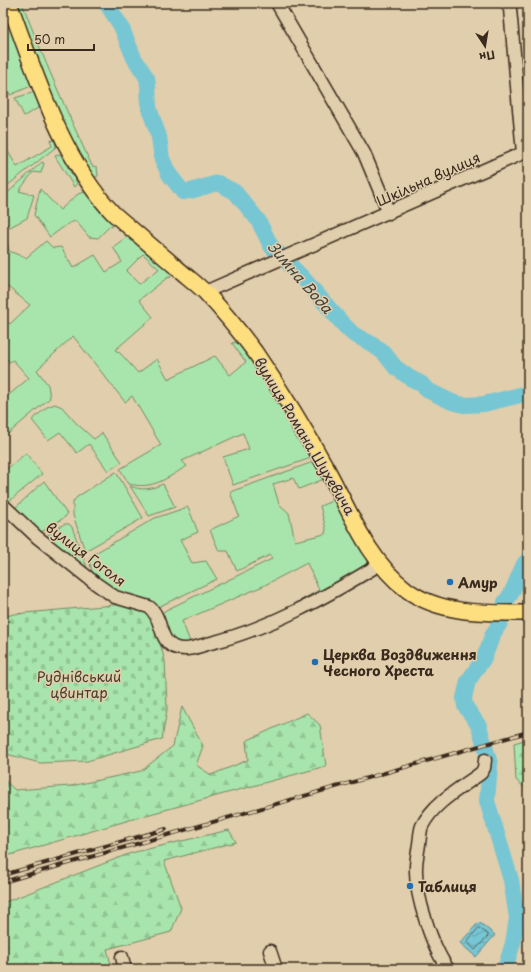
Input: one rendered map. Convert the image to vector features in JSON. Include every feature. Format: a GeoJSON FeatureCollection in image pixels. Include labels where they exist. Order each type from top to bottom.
{"type":"FeatureCollection","features":[{"type":"Feature","properties":{"kind":"main road","name":"вулиця Романа Шухевича"},"geometry":{"type":"LineString","coordinates":[[9,3],[49,107],[66,146],[94,191],[114,214],[205,292],[238,329],[296,416],[328,471],[371,551],[380,564],[390,575],[408,590],[421,598],[443,607],[487,613],[522,613]]}},
{"type":"Feature","properties":{"kind":"street"},"geometry":{"type":"LineString","coordinates":[[277,3],[364,153],[389,213]]}},
{"type":"Feature","properties":{"kind":"street","name":"Шкільна вулиця"},"geometry":{"type":"LineString","coordinates":[[205,292],[389,213],[523,153],[510,9],[507,3]]}},
{"type":"Feature","properties":{"kind":"street","name":"вулиця Гоголя"},"geometry":{"type":"LineString","coordinates":[[3,505],[37,537],[115,597],[149,607],[157,614],[162,632],[168,643],[173,647],[180,649],[192,648],[217,642],[279,620],[380,564]]}},
{"type":"Feature","properties":{"kind":"street"},"geometry":{"type":"LineString","coordinates":[[448,969],[442,960],[430,933],[420,903],[416,868],[422,826],[435,808],[481,774],[484,768],[485,760]]}},
{"type":"Feature","properties":{"kind":"street"},"geometry":{"type":"LineString","coordinates":[[270,951],[276,969]]}},
{"type":"Feature","properties":{"kind":"green space"},"geometry":{"type":"Polygon","coordinates":[[[15,3],[22,3],[64,105],[92,166],[97,167],[98,176],[94,178],[83,165],[63,123],[15,3]]]}},
{"type":"Feature","properties":{"kind":"green space"},"geometry":{"type":"Polygon","coordinates":[[[3,10],[32,84],[31,86],[10,95],[3,79],[3,10]]]}},
{"type":"Feature","properties":{"kind":"green space"},"geometry":{"type":"Polygon","coordinates":[[[35,92],[41,105],[24,116],[15,98],[35,92]]]}},
{"type":"Feature","properties":{"kind":"green space"},"geometry":{"type":"Polygon","coordinates":[[[50,140],[55,141],[56,147],[3,189],[3,143],[17,167],[52,146],[50,140]]]}},
{"type":"Feature","properties":{"kind":"green space"},"geometry":{"type":"Polygon","coordinates":[[[60,154],[77,183],[74,187],[55,156],[60,154]]]}},
{"type":"Feature","properties":{"kind":"green space"},"geometry":{"type":"Polygon","coordinates":[[[42,162],[44,163],[41,173],[33,172],[19,191],[34,195],[27,218],[10,227],[3,220],[3,197],[42,162]]]}},
{"type":"Feature","properties":{"kind":"green space"},"geometry":{"type":"Polygon","coordinates":[[[40,189],[60,210],[78,194],[85,192],[112,222],[112,227],[110,226],[98,238],[89,237],[76,221],[69,223],[50,237],[34,215],[40,189]]]}},
{"type":"Feature","properties":{"kind":"green space"},"geometry":{"type":"Polygon","coordinates":[[[128,236],[172,273],[170,278],[168,277],[139,300],[153,317],[115,350],[120,353],[138,373],[157,359],[168,379],[215,356],[230,375],[246,362],[232,343],[239,343],[280,405],[294,435],[311,458],[233,485],[223,457],[249,449],[243,433],[182,461],[187,466],[160,482],[145,485],[129,484],[120,469],[161,445],[132,396],[125,402],[73,336],[37,370],[48,385],[50,398],[3,438],[3,400],[29,378],[13,360],[10,362],[3,356],[3,318],[10,324],[30,305],[3,283],[3,242],[6,239],[9,251],[26,258],[46,241],[53,248],[61,247],[73,268],[95,255],[106,272],[122,262],[113,247],[128,236]],[[143,254],[126,271],[139,284],[159,269],[143,254]]]}},
{"type":"Feature","properties":{"kind":"green space"},"geometry":{"type":"Polygon","coordinates":[[[55,404],[62,407],[76,423],[94,439],[102,433],[122,462],[108,471],[89,444],[77,453],[60,432],[48,440],[32,420],[47,407],[55,404]]]}},
{"type":"Feature","properties":{"kind":"green space"},"geometry":{"type":"Polygon","coordinates":[[[26,453],[42,474],[7,503],[3,502],[3,472],[26,453]]]}},
{"type":"Feature","properties":{"kind":"green space"},"geometry":{"type":"Polygon","coordinates":[[[313,462],[324,479],[299,489],[293,478],[273,484],[279,504],[289,513],[295,541],[325,534],[326,529],[320,506],[332,501],[330,498],[335,499],[368,557],[368,562],[364,570],[267,623],[184,645],[169,637],[165,630],[161,614],[166,610],[272,559],[270,555],[237,571],[228,551],[219,551],[210,530],[239,516],[230,492],[313,462]],[[307,563],[263,586],[182,621],[190,642],[220,635],[273,616],[319,590],[307,563]]]}},
{"type":"Feature","properties":{"kind":"green space"},"geometry":{"type":"Polygon","coordinates":[[[116,472],[143,518],[85,551],[73,515],[73,502],[77,497],[116,472]]]}},
{"type":"Feature","properties":{"kind":"green space"},"geometry":{"type":"Polygon","coordinates":[[[44,481],[67,514],[65,517],[40,533],[14,509],[44,481]]]}},
{"type":"Feature","properties":{"kind":"green space"},"geometry":{"type":"Polygon","coordinates":[[[163,484],[175,507],[149,516],[130,486],[147,489],[163,484]]]}},
{"type":"Feature","properties":{"kind":"green space"},"geometry":{"type":"Polygon","coordinates":[[[188,507],[198,532],[180,540],[192,563],[206,561],[217,579],[158,607],[115,594],[96,577],[92,571],[89,560],[92,555],[155,518],[188,507]]]}},
{"type":"Feature","properties":{"kind":"green space"},"geometry":{"type":"Polygon","coordinates":[[[64,524],[69,524],[72,527],[89,573],[45,537],[64,524]]]}},
{"type":"Feature","properties":{"kind":"green space","name":"Руднівський цвинтар"},"geometry":{"type":"Polygon","coordinates":[[[125,604],[152,615],[165,661],[167,709],[162,739],[87,761],[40,763],[3,753],[3,617],[14,614],[125,604]]]}},
{"type":"Feature","properties":{"kind":"green space"},"geometry":{"type":"Polygon","coordinates":[[[182,707],[203,746],[196,765],[211,775],[248,760],[246,741],[307,713],[320,725],[326,766],[150,814],[3,857],[3,779],[15,790],[71,786],[141,771],[173,746],[182,707]]]}},
{"type":"Feature","properties":{"kind":"green space"},"geometry":{"type":"Polygon","coordinates":[[[528,739],[528,789],[516,780],[514,743],[528,739]]]}},
{"type":"Feature","properties":{"kind":"green space"},"geometry":{"type":"Polygon","coordinates":[[[229,830],[236,842],[164,861],[181,908],[171,932],[107,949],[112,969],[3,969],[3,903],[131,853],[229,830]]]}},
{"type":"Feature","properties":{"kind":"water"},"geometry":{"type":"Polygon","coordinates":[[[479,922],[495,935],[476,957],[460,943],[479,922]]]}},
{"type":"Feature","properties":{"kind":"waterway","name":"Зимна Вода"},"geometry":{"type":"LineString","coordinates":[[106,3],[121,26],[134,58],[147,78],[149,108],[159,137],[162,159],[169,174],[183,192],[218,183],[235,192],[258,220],[271,246],[303,278],[342,323],[353,334],[370,343],[384,353],[395,367],[410,378],[422,384],[427,390],[452,402],[464,405],[484,404],[528,393]]}},
{"type":"Feature","properties":{"kind":"waterway","name":"Зимна Вода"},"geometry":{"type":"LineString","coordinates":[[505,969],[513,943],[517,918],[511,880],[487,801],[490,764],[479,726],[465,706],[464,698],[468,681],[484,658],[493,634],[500,623],[505,602],[511,594],[524,564],[528,560]]}},
{"type":"Feature","properties":{"kind":"railway"},"geometry":{"type":"LineString","coordinates":[[3,882],[528,732]]}},
{"type":"Feature","properties":{"kind":"railway"},"geometry":{"type":"LineString","coordinates":[[3,875],[166,829]]}},
{"type":"Feature","properties":{"kind":"place","name":"Амур"},"geometry":{"type":"Point","coordinates":[450,582]}},
{"type":"Feature","properties":{"kind":"place","name":"Церква Воздвиження Чесного Хреста"},"geometry":{"type":"Point","coordinates":[315,662]}},
{"type":"Feature","properties":{"kind":"place","name":"Таблиця"},"geometry":{"type":"Point","coordinates":[410,886]}}]}
